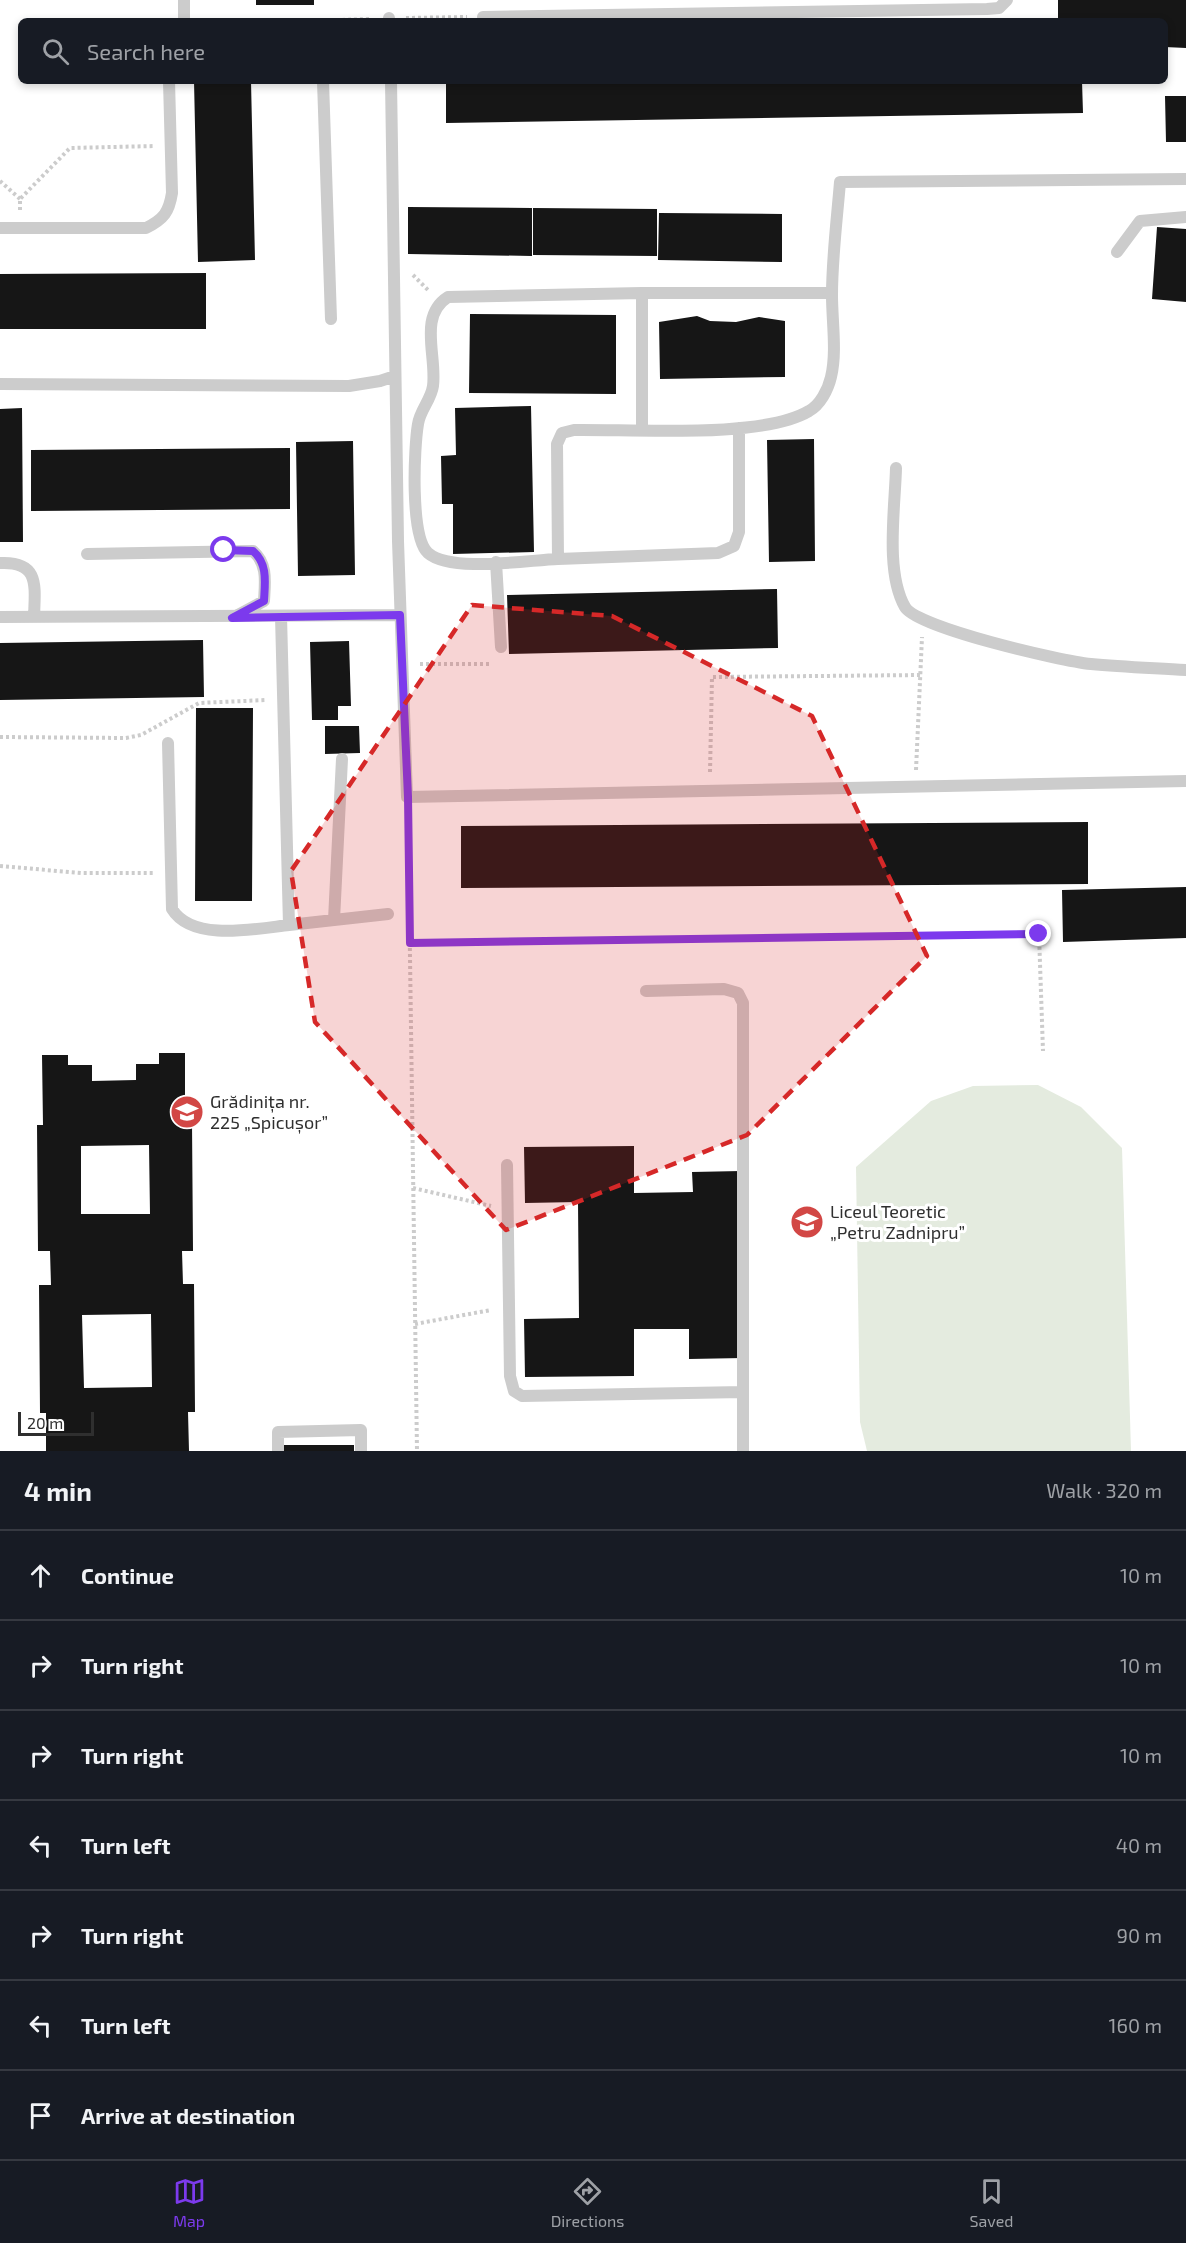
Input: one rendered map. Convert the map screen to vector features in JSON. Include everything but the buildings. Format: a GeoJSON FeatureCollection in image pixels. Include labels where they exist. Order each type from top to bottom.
{"type":"FeatureCollection","features":[{"type":"Feature","properties":{"kind":"lane"},"geometry":{"type":"LineString","coordinates":[[184,0],[184,18]]}},
{"type":"Feature","properties":{"kind":"lane"},"geometry":{"type":"LineString","coordinates":[[483,17],[987,9],[999,8],[1007,0]]}},
{"type":"Feature","properties":{"kind":"lane"},"geometry":{"type":"LineString","coordinates":[[0,228],[146,228],[161,221],[170,208],[170,84]]}},
{"type":"Feature","properties":{"kind":"lane"},"geometry":{"type":"LineString","coordinates":[[323,84],[331,319]]}},
{"type":"Feature","properties":{"kind":"lane"},"geometry":{"type":"LineString","coordinates":[[391,84],[400,615],[408,797],[1186,781]]}},
{"type":"Feature","properties":{"kind":"lane"},"geometry":{"type":"LineString","coordinates":[[558,559],[557,444],[562,433],[574,430],[739,428],[782,422],[810,411],[821,400],[830,379],[832,365],[831,293],[840,182],[1186,178]]}},
{"type":"Feature","properties":{"kind":"lane"},"geometry":{"type":"LineString","coordinates":[[1118,252],[1140,221],[1186,217]]}},
{"type":"Feature","properties":{"kind":"lane"},"geometry":{"type":"LineString","coordinates":[[739,428],[738,532],[734,546],[718,553],[496,562],[442,561],[428,553],[421,544],[418,534],[416,474],[418,424],[433,385],[431,320],[435,309],[448,297],[642,293],[831,293]]}},
{"type":"Feature","properties":{"kind":"lane"},"geometry":{"type":"LineString","coordinates":[[642,293],[642,429]]}},
{"type":"Feature","properties":{"kind":"lane"},"geometry":{"type":"LineString","coordinates":[[0,384],[349,386],[395,376]]}},
{"type":"Feature","properties":{"kind":"lane"},"geometry":{"type":"LineString","coordinates":[[896,468],[893,560],[897,588],[906,609],[922,621],[985,640],[1088,663],[1186,670]]}},
{"type":"Feature","properties":{"kind":"lane"},"geometry":{"type":"LineString","coordinates":[[87,554],[253,551],[262,558],[264,601],[232,618]]}},
{"type":"Feature","properties":{"kind":"lane"},"geometry":{"type":"LineString","coordinates":[[496,562],[501,647]]}},
{"type":"Feature","properties":{"kind":"lane"},"geometry":{"type":"LineString","coordinates":[[0,563],[19,564],[28,569],[34,578],[34,617]]}},
{"type":"Feature","properties":{"kind":"lane"},"geometry":{"type":"LineString","coordinates":[[0,617],[232,618],[400,615]]}},
{"type":"Feature","properties":{"kind":"lane"},"geometry":{"type":"LineString","coordinates":[[281,616],[289,925]]}},
{"type":"Feature","properties":{"kind":"lane"},"geometry":{"type":"LineString","coordinates":[[168,742],[171,909],[178,919],[190,926],[240,930],[388,914]]}},
{"type":"Feature","properties":{"kind":"lane"},"geometry":{"type":"LineString","coordinates":[[334,920],[342,759]]}},
{"type":"Feature","properties":{"kind":"lane"},"geometry":{"type":"LineString","coordinates":[[646,991],[724,989],[738,993],[743,1003],[743,1451]]}},
{"type":"Feature","properties":{"kind":"lane"},"geometry":{"type":"LineString","coordinates":[[507,1165],[510,1376],[514,1391],[522,1396],[743,1392]]}},
{"type":"Feature","properties":{"kind":"lane"},"geometry":{"type":"LineString","coordinates":[[278,1451],[278,1432],[361,1430],[361,1451]]}},
{"type":"Feature","properties":{"kind":"path"},"geometry":{"type":"LineString","coordinates":[[452,18],[483,17]]}},
{"type":"Feature","properties":{"kind":"path"},"geometry":{"type":"LineString","coordinates":[[19,228],[20,199],[70,148],[171,146]]}},
{"type":"Feature","properties":{"kind":"path"},"geometry":{"type":"LineString","coordinates":[[0,181],[20,199]]}},
{"type":"Feature","properties":{"kind":"path"},"geometry":{"type":"LineString","coordinates":[[915,787],[922,675],[922,635]]}},
{"type":"Feature","properties":{"kind":"path"},"geometry":{"type":"LineString","coordinates":[[439,665],[498,663],[501,647]]}},
{"type":"Feature","properties":{"kind":"path"},"geometry":{"type":"LineString","coordinates":[[710,791],[712,677],[922,675]]}},
{"type":"Feature","properties":{"kind":"path"},"geometry":{"type":"LineString","coordinates":[[0,737],[126,738],[141,735],[199,703],[282,700]]}},
{"type":"Feature","properties":{"kind":"path"},"geometry":{"type":"LineString","coordinates":[[408,797],[417,1451]]}},
{"type":"Feature","properties":{"kind":"path"},"geometry":{"type":"LineString","coordinates":[[0,866],[81,873],[170,873]]}},
{"type":"Feature","properties":{"kind":"path"},"geometry":{"type":"LineString","coordinates":[[410,943],[1039,934],[1043,1051]]}},
{"type":"Feature","properties":{"kind":"path"},"geometry":{"type":"LineString","coordinates":[[413,1188],[508,1210]]}},
{"type":"Feature","properties":{"kind":"path"},"geometry":{"type":"LineString","coordinates":[[415,1324],[509,1307]]}},
{"type":"Feature","properties":{"kind":"highlighted area"},"geometry":{"type":"Polygon","coordinates":[[[472,605],[612,616],[812,716],[927,956],[747,1135],[506,1230],[315,1022],[291,871],[472,605]]]}},
{"type":"Feature","properties":{"kind":"shaded area"},"geometry":{"type":"Polygon","coordinates":[[[1038,1085],[1081,1107],[1122,1148],[1131,1451],[867,1451],[860,1422],[856,1167],[931,1101],[973,1086],[1038,1085]]]}},
{"type":"Feature","properties":{"kind":"place","name":"Grădinița nr. 225 „Spicușor”"},"geometry":{"type":"Point","coordinates":[187,1112]}},
{"type":"Feature","properties":{"kind":"place","name":"Liceul Teoretic „Petru Zadnipru”"},"geometry":{"type":"Point","coordinates":[807,1222]}},
{"type":"Feature","properties":{"kind":"route"},"geometry":{"type":"LineString","coordinates":[[224,550],[253,551],[262,558],[264,568],[264,601],[232,618],[400,615],[408,797],[410,943],[1039,934]]}}]}
